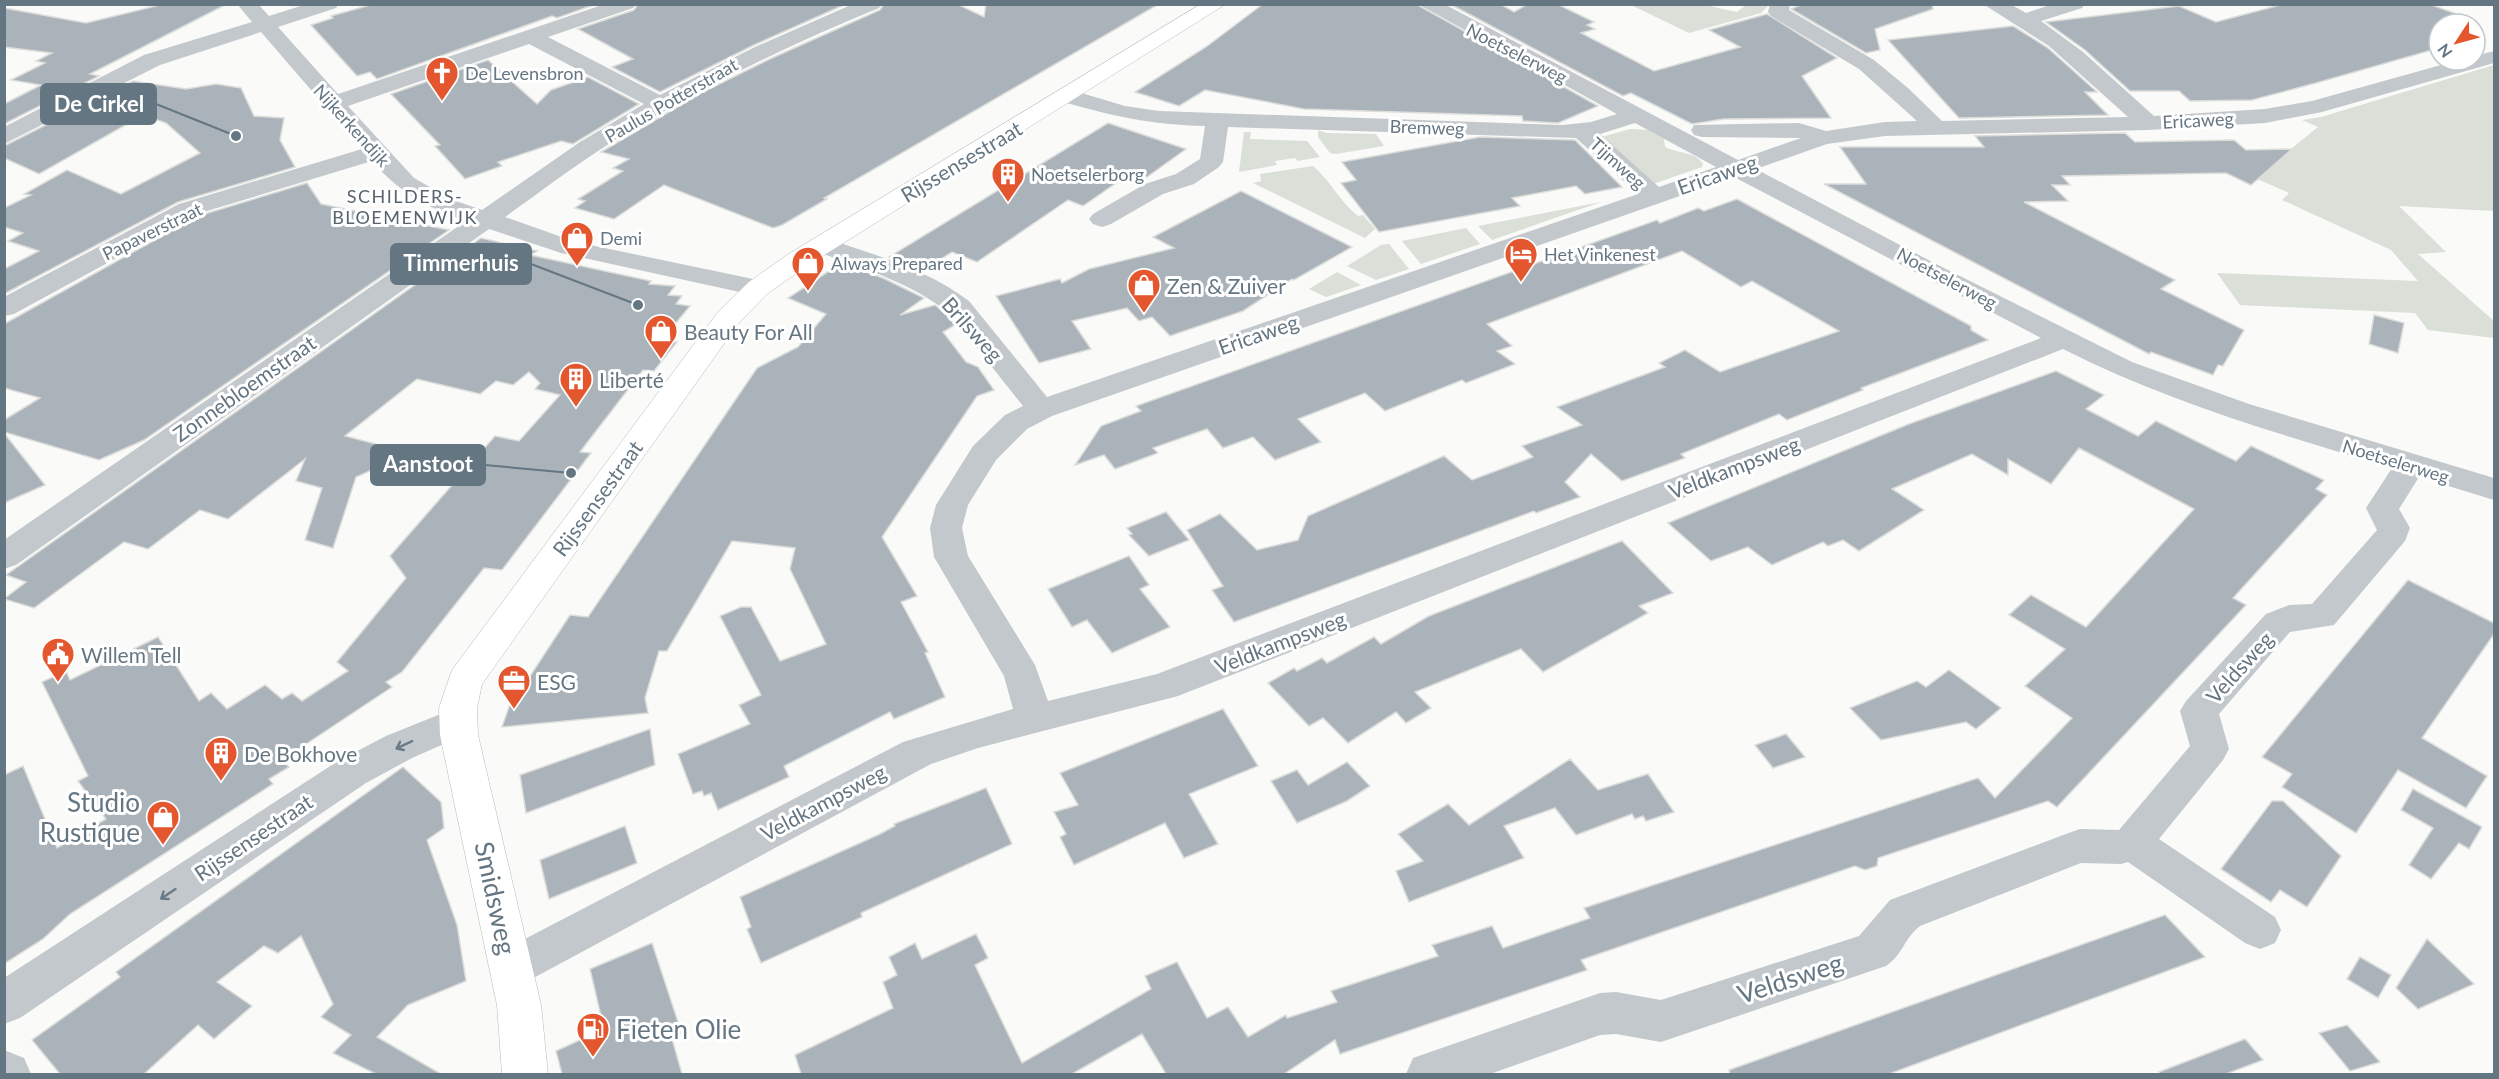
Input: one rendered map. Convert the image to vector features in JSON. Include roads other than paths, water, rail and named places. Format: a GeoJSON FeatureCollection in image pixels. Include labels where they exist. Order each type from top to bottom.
{"type":"FeatureCollection","features":[{"type":"Feature","properties":{"kind":"main road","name":"Rijssensestraat"},"geometry":{"type":"LineString","coordinates":[[458,722],[458,708],[465,680],[728,318],[758,288],[822,245],[1216,4]]}},
{"type":"Feature","properties":{"kind":"main road","name":"Smidsweg"},"geometry":{"type":"LineString","coordinates":[[458,722],[524,1034],[525,1074]]}},
{"type":"Feature","properties":{"kind":"street","name":"Nijkerkendijk"},"geometry":{"type":"LineString","coordinates":[[247,4],[400,178],[415,189],[444,205],[590,254],[758,288]]}},
{"type":"Feature","properties":{"kind":"street"},"geometry":{"type":"LineString","coordinates":[[4,137],[126,72],[187,47],[329,4]]}},
{"type":"Feature","properties":{"kind":"street"},"geometry":{"type":"LineString","coordinates":[[334,103],[626,4]]}},
{"type":"Feature","properties":{"kind":"street","name":"Paulus Potterstraat"},"geometry":{"type":"LineString","coordinates":[[483,219],[658,103],[744,58],[872,4]]}},
{"type":"Feature","properties":{"kind":"street","name":"Noetselerweg"},"geometry":{"type":"LineString","coordinates":[[1428,4],[1462,25],[1539,62],[1634,116],[1737,168],[1927,270],[2122,368],[2204,400],[2409,465],[2494,489]]}},
{"type":"Feature","properties":{"kind":"street"},"geometry":{"type":"LineString","coordinates":[[1780,4],[1778,12],[1853,53],[1881,73],[1936,128]]}},
{"type":"Feature","properties":{"kind":"street"},"geometry":{"type":"LineString","coordinates":[[2015,10],[2075,4]]}},
{"type":"Feature","properties":{"kind":"street"},"geometry":{"type":"LineString","coordinates":[[2015,10],[2074,54],[2148,123]]}},
{"type":"Feature","properties":{"kind":"street"},"geometry":{"type":"LineString","coordinates":[[531,38],[658,103]]}},
{"type":"Feature","properties":{"kind":"street","name":"Ericaweg"},"geometry":{"type":"LineString","coordinates":[[1034,717],[1022,675],[951,557],[946,528],[952,505],[984,453],[1016,422],[1041,409],[1823,138],[1874,130],[2148,123],[2265,116],[2314,107],[2494,57]]}},
{"type":"Feature","properties":{"kind":"street","name":"Bremweg"},"geometry":{"type":"LineString","coordinates":[[1068,96],[1134,114],[1218,120],[1582,131],[1634,116]]}},
{"type":"Feature","properties":{"kind":"street"},"geometry":{"type":"LineString","coordinates":[[1102,219],[1154,189],[1185,179],[1211,162],[1218,120]]}},
{"type":"Feature","properties":{"kind":"street","name":"Ericaweg"},"geometry":{"type":"LineString","coordinates":[[1701,130],[1799,130],[1823,138]]}},
{"type":"Feature","properties":{"kind":"street","name":"Tijmweg"},"geometry":{"type":"LineString","coordinates":[[1582,131],[1654,196]]}},
{"type":"Feature","properties":{"kind":"street","name":"Papaverstraat"},"geometry":{"type":"LineString","coordinates":[[4,308],[188,209],[377,152]]}},
{"type":"Feature","properties":{"kind":"street","name":"Zonnebloemstraat"},"geometry":{"type":"LineString","coordinates":[[4,557],[483,219]]}},
{"type":"Feature","properties":{"kind":"street","name":"Brilsweg"},"geometry":{"type":"LineString","coordinates":[[822,245],[935,290],[958,307],[1041,409]]}},
{"type":"Feature","properties":{"kind":"street","name":"Veldkampsweg"},"geometry":{"type":"LineString","coordinates":[[511,968],[901,760],[955,739],[1034,717],[1112,701],[1173,683],[2064,339]]}},
{"type":"Feature","properties":{"kind":"street","name":"Veldsweg"},"geometry":{"type":"LineString","coordinates":[[1429,1074],[1600,1014],[1622,1013],[1648,1021],[1661,1021],[1871,952],[1883,945],[1894,921],[1905,913],[2080,846],[2121,847],[2132,843],[2210,749],[2199,711],[2278,623],[2289,618],[2322,616],[2393,532],[2394,528],[2382,508],[2400,485],[2409,465]]}},
{"type":"Feature","properties":{"kind":"street","name":"Rijssensestraat"},"geometry":{"type":"LineString","coordinates":[[4,1003],[352,772],[399,747],[458,722]]}},
{"type":"Feature","properties":{"kind":"street"},"geometry":{"type":"LineString","coordinates":[[2132,843],[2260,930]]}},
{"type":"Feature","properties":{"kind":"place","name":"De Levensbron"},"geometry":{"type":"Point","coordinates":[442,102]}},
{"type":"Feature","properties":{"kind":"place","name":"De Cirkel"},"geometry":{"type":"Point","coordinates":[236,136]}},
{"type":"Feature","properties":{"kind":"place","name":"Noetselerborg"},"geometry":{"type":"Point","coordinates":[1008,203]}},
{"type":"Feature","properties":{"kind":"place","name":"Demi"},"geometry":{"type":"Point","coordinates":[577,267]}},
{"type":"Feature","properties":{"kind":"place","name":"Het Vinkenest"},"geometry":{"type":"Point","coordinates":[1521,283]}},
{"type":"Feature","properties":{"kind":"place","name":"Always Prepared"},"geometry":{"type":"Point","coordinates":[808,292]}},
{"type":"Feature","properties":{"kind":"place","name":"Timmerhuis"},"geometry":{"type":"Point","coordinates":[638,305]}},
{"type":"Feature","properties":{"kind":"place","name":"Zen & Zuiver"},"geometry":{"type":"Point","coordinates":[1144,314]}},
{"type":"Feature","properties":{"kind":"place","name":"Beauty For All"},"geometry":{"type":"Point","coordinates":[661,360]}},
{"type":"Feature","properties":{"kind":"place","name":"Liberté"},"geometry":{"type":"Point","coordinates":[576,408]}},
{"type":"Feature","properties":{"kind":"place","name":"Aanstoot"},"geometry":{"type":"Point","coordinates":[571,473]}},
{"type":"Feature","properties":{"kind":"place","name":"Willem Tell"},"geometry":{"type":"Point","coordinates":[58,683]}},
{"type":"Feature","properties":{"kind":"place","name":"ESG"},"geometry":{"type":"Point","coordinates":[514,710]}},
{"type":"Feature","properties":{"kind":"place","name":"De Bokhove"},"geometry":{"type":"Point","coordinates":[221,782]}},
{"type":"Feature","properties":{"kind":"place","name":"Studio Rustique"},"geometry":{"type":"Point","coordinates":[163,846]}},
{"type":"Feature","properties":{"kind":"place","name":"Fieten Olie"},"geometry":{"type":"Point","coordinates":[593,1058]}},
{"type":"Feature","properties":{"kind":"district","name":"SCHILDERS- BLOEMENWIJK"},"geometry":{"type":"Point","coordinates":[405,206]}}]}
